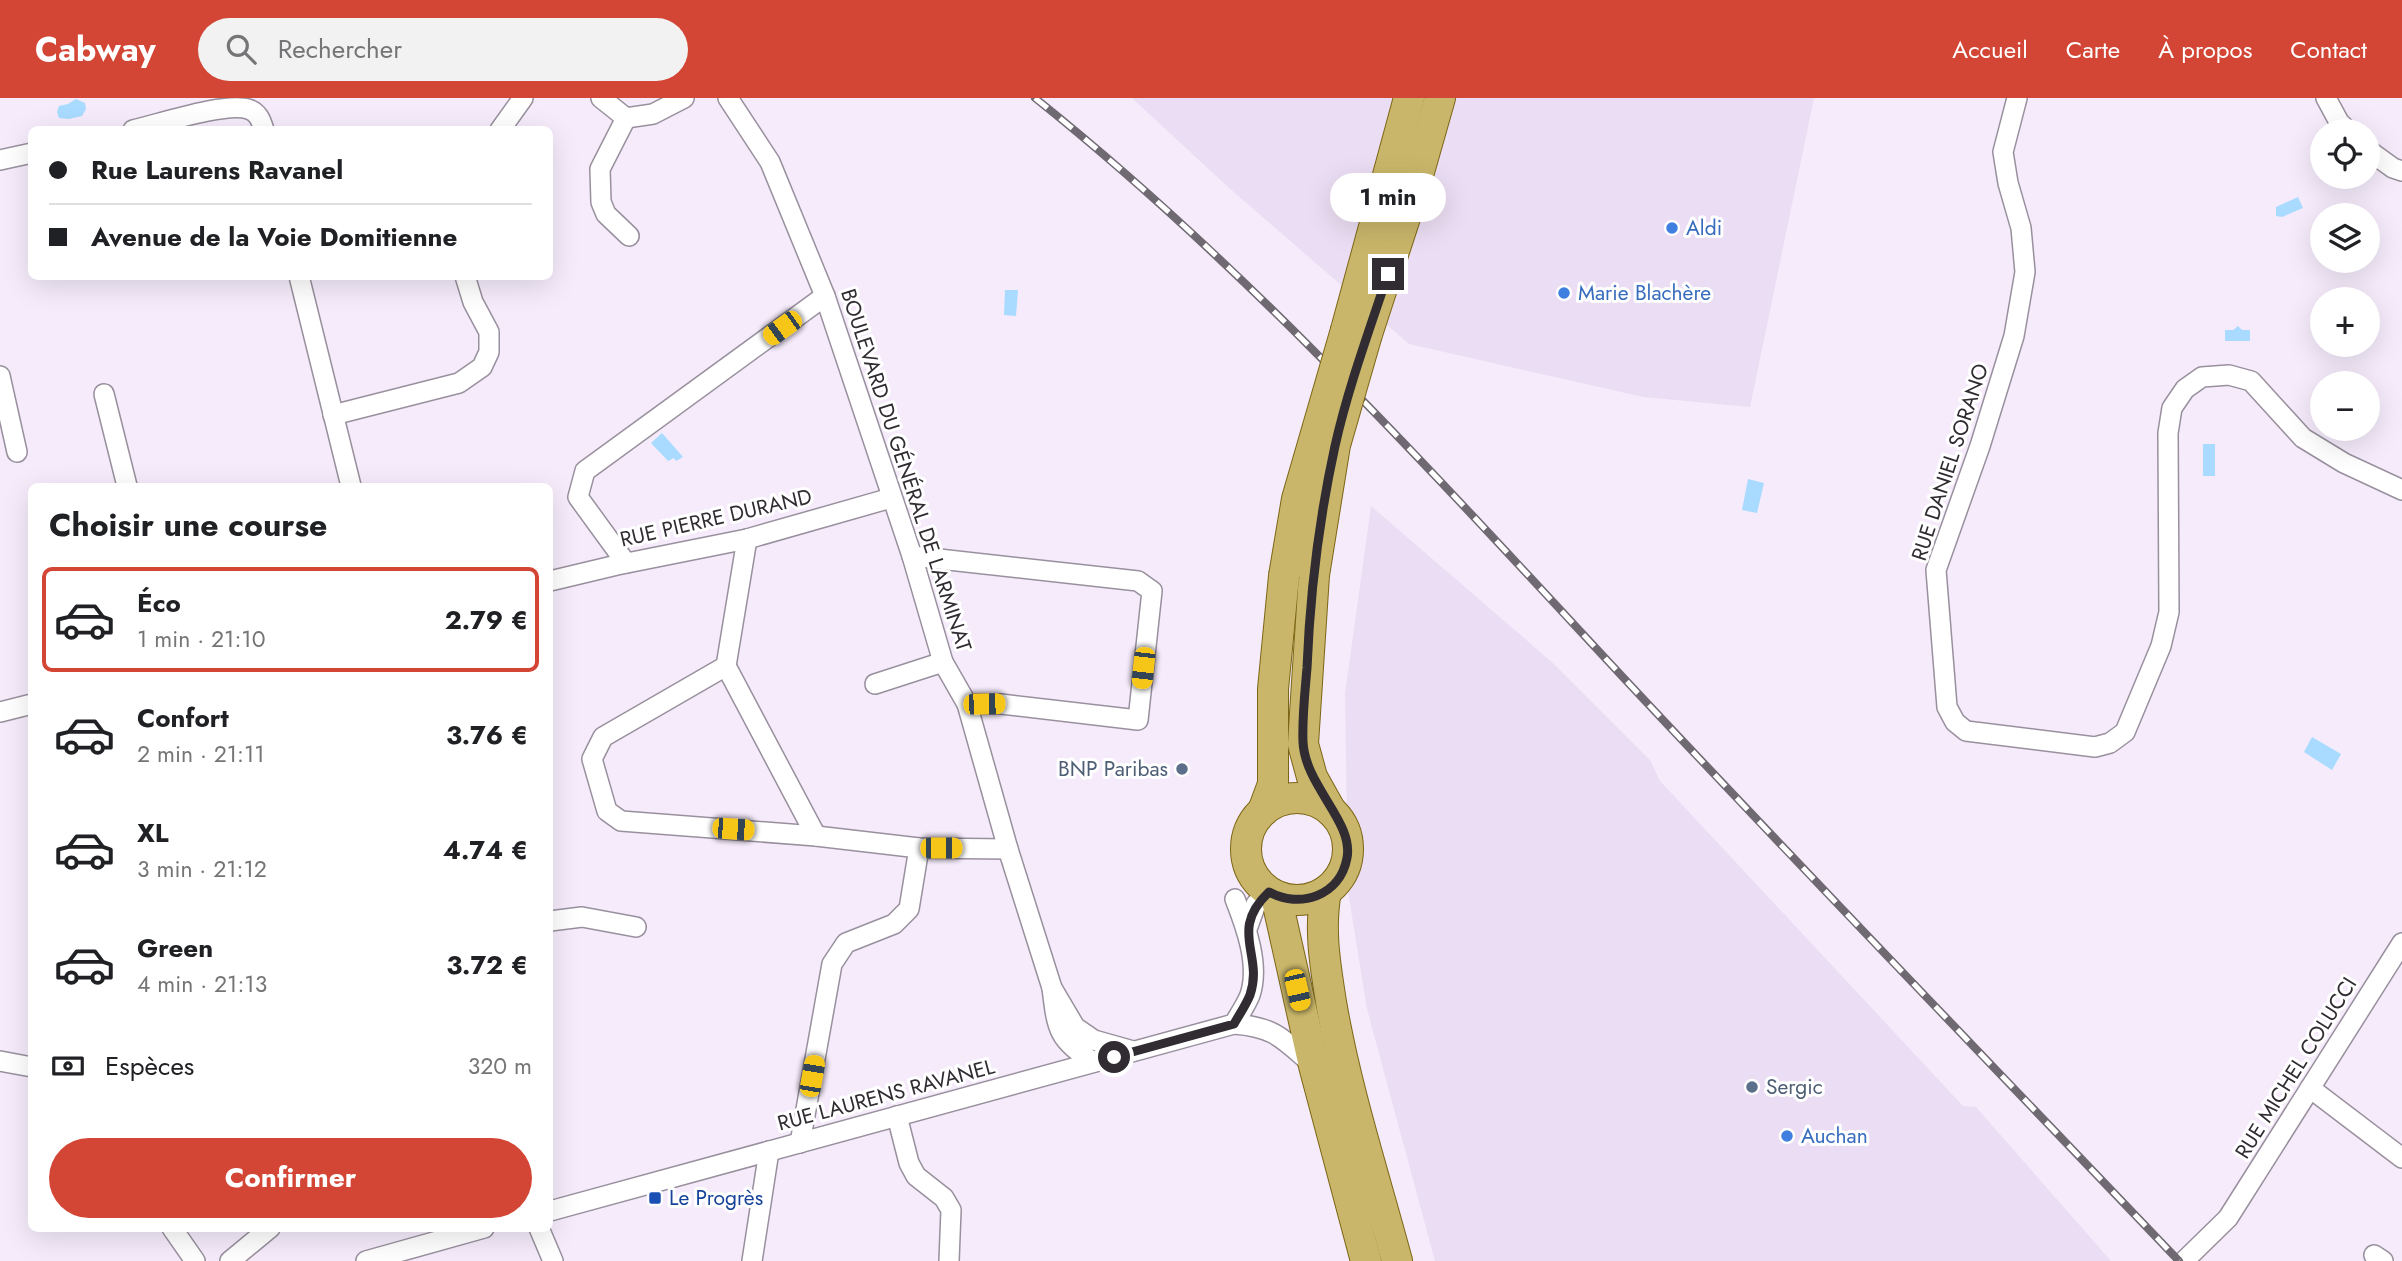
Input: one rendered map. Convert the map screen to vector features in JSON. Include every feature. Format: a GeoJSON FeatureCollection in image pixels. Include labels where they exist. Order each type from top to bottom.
{"type":"FeatureCollection","features":[{"type":"Feature","properties":{"kind":"main road"},"geometry":{"type":"LineString","coordinates":[[1272,894],[1302,900],[1315,897],[1326,891],[1341,875],[1347,859],[1348,841],[1342,825],[1312,777],[1303,744],[1314,575],[1357,332],[1409,98]]}},
{"type":"Feature","properties":{"kind":"main road"},"geometry":{"type":"LineString","coordinates":[[1366,1261],[1272,894],[1251,873],[1245,851],[1250,829],[1262,811],[1273,784],[1273,689],[1284,576],[1297,499],[1357,332],[1413,193],[1440,98]]}},
{"type":"Feature","properties":{"kind":"main road"},"geometry":{"type":"LineString","coordinates":[[1262,811],[1275,802],[1305,798],[1331,811]]}},
{"type":"Feature","properties":{"kind":"main road"},"geometry":{"type":"LineString","coordinates":[[1326,891],[1322,915],[1322,947],[1338,1043],[1397,1261]]}},
{"type":"Feature","properties":{"kind":"street"},"geometry":{"type":"LineString","coordinates":[[503,126],[523,98]]}},
{"type":"Feature","properties":{"kind":"street"},"geometry":{"type":"LineString","coordinates":[[601,98],[626,118],[653,114],[684,98]]}},
{"type":"Feature","properties":{"kind":"street","name":"BOULEVARD DU GÉNÉRAL DE LARMINAT"},"geometry":{"type":"LineString","coordinates":[[728,98],[770,162],[825,296],[912,556],[943,662],[967,705],[1008,849],[1052,988],[1056,1026],[1064,1040],[1094,1062]]}},
{"type":"Feature","properties":{"kind":"street","name":"RUE DANIEL SORANO"},"geometry":{"type":"LineString","coordinates":[[2017,98],[2003,152],[2008,183],[2021,228],[2025,272],[2014,336],[1980,446],[1936,570],[1947,707],[1955,722],[1966,731],[2095,747],[2110,743],[2125,732],[2161,646],[2169,612],[2168,433],[2172,408],[2185,389],[2202,377],[2229,375],[2251,381],[2303,438],[2344,463],[2402,490]]}},
{"type":"Feature","properties":{"kind":"street"},"geometry":{"type":"LineString","coordinates":[[2326,98],[2337,119]]}},
{"type":"Feature","properties":{"kind":"street"},"geometry":{"type":"LineString","coordinates":[[151,126],[234,106],[251,109],[261,119],[263,126]]}},
{"type":"Feature","properties":{"kind":"street"},"geometry":{"type":"LineString","coordinates":[[626,118],[600,169],[601,202],[606,214],[629,236]]}},
{"type":"Feature","properties":{"kind":"street"},"geometry":{"type":"LineString","coordinates":[[0,160],[28,154]]}},
{"type":"Feature","properties":{"kind":"street"},"geometry":{"type":"LineString","coordinates":[[2380,159],[2402,171]]}},
{"type":"Feature","properties":{"kind":"street"},"geometry":{"type":"LineString","coordinates":[[300,280],[350,483]]}},
{"type":"Feature","properties":{"kind":"street"},"geometry":{"type":"LineString","coordinates":[[333,415],[458,383],[482,367],[489,352],[489,332],[473,302],[466,280]]}},
{"type":"Feature","properties":{"kind":"street"},"geometry":{"type":"LineString","coordinates":[[626,563],[578,497],[584,471],[825,296]]}},
{"type":"Feature","properties":{"kind":"street"},"geometry":{"type":"LineString","coordinates":[[0,376],[18,452]]}},
{"type":"Feature","properties":{"kind":"street"},"geometry":{"type":"LineString","coordinates":[[104,394],[126,483]]}},
{"type":"Feature","properties":{"kind":"street","name":"RUE PIERRE DURAND"},"geometry":{"type":"LineString","coordinates":[[553,580],[747,539],[891,498]]}},
{"type":"Feature","properties":{"kind":"street"},"geometry":{"type":"LineString","coordinates":[[747,539],[726,666],[816,836]]}},
{"type":"Feature","properties":{"kind":"street"},"geometry":{"type":"LineString","coordinates":[[912,556],[1138,581],[1152,591],[1138,720],[1001,704],[967,705]]}},
{"type":"Feature","properties":{"kind":"street"},"geometry":{"type":"LineString","coordinates":[[875,684],[943,662]]}},
{"type":"Feature","properties":{"kind":"street"},"geometry":{"type":"LineString","coordinates":[[726,666],[603,737],[592,759],[607,811],[621,821],[816,836],[919,848],[1008,849]]}},
{"type":"Feature","properties":{"kind":"street"},"geometry":{"type":"LineString","coordinates":[[0,712],[28,705]]}},
{"type":"Feature","properties":{"kind":"street"},"geometry":{"type":"LineString","coordinates":[[800,1143],[832,964],[846,943],[894,924],[909,909],[919,848]]}},
{"type":"Feature","properties":{"kind":"street"},"geometry":{"type":"LineString","coordinates":[[1247,929],[1256,904],[1272,894]]}},
{"type":"Feature","properties":{"kind":"street"},"geometry":{"type":"LineString","coordinates":[[1234,1024],[1251,994],[1253,960],[1247,929],[1235,899]]}},
{"type":"Feature","properties":{"kind":"street"},"geometry":{"type":"LineString","coordinates":[[553,920],[582,917],[636,927]]}},
{"type":"Feature","properties":{"kind":"street","name":"RUE MICHEL COLUCCI"},"geometry":{"type":"LineString","coordinates":[[2184,1261],[2228,1218],[2402,943]]}},
{"type":"Feature","properties":{"kind":"street","name":"BOULEVARD DU GÉNÉRAL DE LARMINAT"},"geometry":{"type":"LineString","coordinates":[[1052,988],[1075,1027],[1094,1040],[1134,1051]]}},
{"type":"Feature","properties":{"kind":"street","name":"RUE LAURENS RAVANEL"},"geometry":{"type":"LineString","coordinates":[[553,1210],[1234,1024],[1257,1026],[1277,1034],[1314,1066]]}},
{"type":"Feature","properties":{"kind":"street"},"geometry":{"type":"LineString","coordinates":[[0,1061],[28,1066]]}},
{"type":"Feature","properties":{"kind":"street"},"geometry":{"type":"LineString","coordinates":[[2310,1088],[2402,1158]]}},
{"type":"Feature","properties":{"kind":"street"},"geometry":{"type":"LineString","coordinates":[[897,1116],[909,1163],[916,1176],[944,1198],[951,1210],[948,1261]]}},
{"type":"Feature","properties":{"kind":"street"},"geometry":{"type":"LineString","coordinates":[[752,1261],[769,1151]]}},
{"type":"Feature","properties":{"kind":"street"},"geometry":{"type":"LineString","coordinates":[[175,1232],[195,1261]]}},
{"type":"Feature","properties":{"kind":"street"},"geometry":{"type":"LineString","coordinates":[[230,1261],[265,1232]]}},
{"type":"Feature","properties":{"kind":"street"},"geometry":{"type":"LineString","coordinates":[[366,1261],[470,1232]]}},
{"type":"Feature","properties":{"kind":"street"},"geometry":{"type":"LineString","coordinates":[[541,1232],[553,1261]]}},
{"type":"Feature","properties":{"kind":"shaded area"},"geometry":{"type":"Polygon","coordinates":[[[1132,98],[1814,98],[1750,407],[1643,397],[1409,344],[1228,187],[1132,98]]]}},
{"type":"Feature","properties":{"kind":"shaded area"},"geometry":{"type":"Polygon","coordinates":[[[1371,506],[1554,664],[1650,760],[1660,781],[1963,1106],[1976,1107],[2111,1261],[1435,1261],[1367,1009],[1348,891],[1345,694],[1371,506]]]}},
{"type":"Feature","properties":{"kind":"water"},"geometry":{"type":"Polygon","coordinates":[[[76,99],[85,103],[86,109],[82,116],[59,118],[59,106],[76,99]]]}},
{"type":"Feature","properties":{"kind":"water"},"geometry":{"type":"Polygon","coordinates":[[[2298,197],[2303,208],[2282,217],[2276,216],[2276,207],[2298,197]]]}},
{"type":"Feature","properties":{"kind":"water"},"geometry":{"type":"Polygon","coordinates":[[[1005,290],[1018,290],[1016,316],[1004,315],[1005,290]]]}},
{"type":"Feature","properties":{"kind":"water"},"geometry":{"type":"Polygon","coordinates":[[[2238,326],[2242,330],[2250,330],[2250,341],[2225,341],[2225,330],[2233,330],[2238,326]]]}},
{"type":"Feature","properties":{"kind":"water"},"geometry":{"type":"Polygon","coordinates":[[[662,433],[683,457],[668,461],[651,443],[662,433]]]}},
{"type":"Feature","properties":{"kind":"water"},"geometry":{"type":"Polygon","coordinates":[[[2203,444],[2215,444],[2215,476],[2203,476],[2203,444]]]}},
{"type":"Feature","properties":{"kind":"water"},"geometry":{"type":"Polygon","coordinates":[[[1748,479],[1764,483],[1757,513],[1742,510],[1748,479]]]}},
{"type":"Feature","properties":{"kind":"water"},"geometry":{"type":"Polygon","coordinates":[[[2312,737],[2341,754],[2332,770],[2304,752],[2312,737]]]}},
{"type":"Feature","properties":{"kind":"railway"},"geometry":{"type":"LineString","coordinates":[[1035,98],[1190,232],[1338,375],[1758,821],[2179,1261]]}},
{"type":"Feature","properties":{"kind":"place","name":"Aldi"},"geometry":{"type":"Point","coordinates":[1672,228]}},
{"type":"Feature","properties":{"kind":"place","name":"Marie Blachère"},"geometry":{"type":"Point","coordinates":[1564,293]}},
{"type":"Feature","properties":{"kind":"place","name":"BNP Paribas"},"geometry":{"type":"Point","coordinates":[1182,769]}},
{"type":"Feature","properties":{"kind":"place","name":"Sergic"},"geometry":{"type":"Point","coordinates":[1752,1087]}},
{"type":"Feature","properties":{"kind":"place","name":"Auchan"},"geometry":{"type":"Point","coordinates":[1787,1136]}},
{"type":"Feature","properties":{"kind":"place","name":"Le Progrès"},"geometry":{"type":"Point","coordinates":[655,1198]}},
{"type":"Feature","properties":{"kind":"route"},"geometry":{"type":"LineString","coordinates":[[1114,1057],[1234,1024],[1251,994],[1253,960],[1247,929],[1256,904],[1269,892],[1289,900],[1315,897],[1335,884],[1347,859],[1348,841],[1342,825],[1312,777],[1303,744],[1308,632],[1314,575],[1335,445],[1367,334],[1388,274]]}}]}
